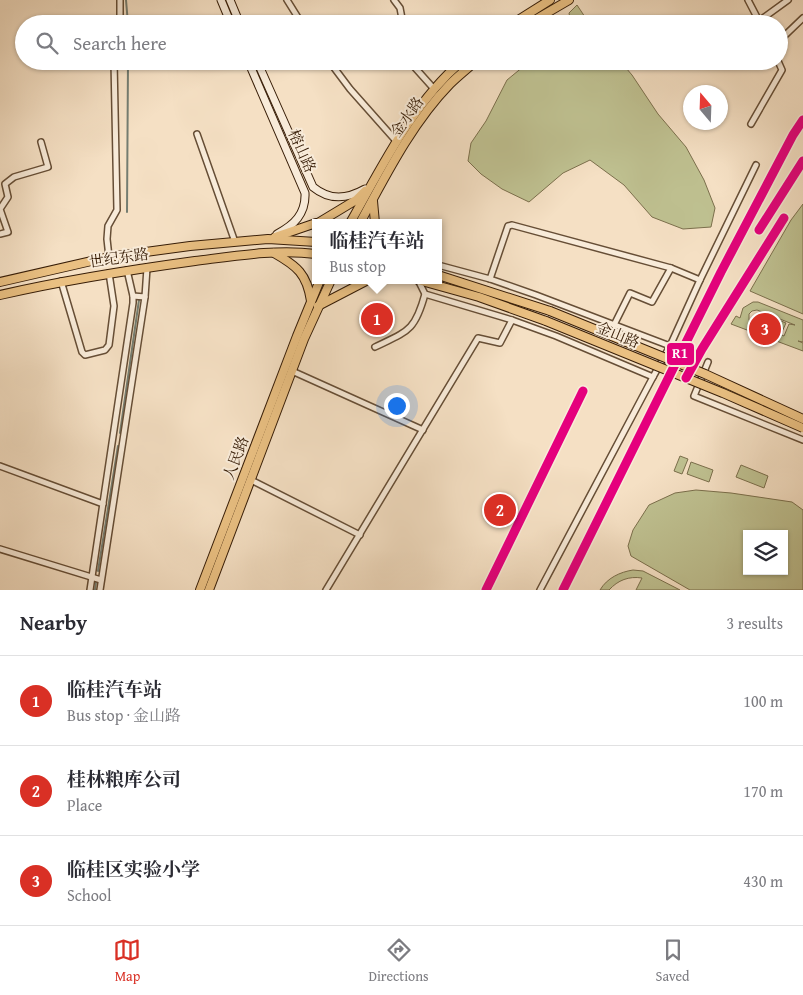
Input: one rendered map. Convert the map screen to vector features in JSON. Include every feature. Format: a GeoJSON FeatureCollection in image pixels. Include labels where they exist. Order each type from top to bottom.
{"type":"FeatureCollection","features":[{"type":"Feature","properties":{"kind":"main road"},"geometry":{"type":"LineString","coordinates":[[221,0],[227,15]]}},
{"type":"Feature","properties":{"kind":"main road"},"geometry":{"type":"LineString","coordinates":[[230,0],[236,15]]}},
{"type":"Feature","properties":{"kind":"main road"},"geometry":{"type":"LineString","coordinates":[[526,15],[550,0]]}},
{"type":"Feature","properties":{"kind":"main road"},"geometry":{"type":"LineString","coordinates":[[544,15],[570,0]]}},
{"type":"Feature","properties":{"kind":"main road","name":"榕山路"},"geometry":{"type":"LineString","coordinates":[[252,70],[305,193],[304,205],[296,222],[268,239]]}},
{"type":"Feature","properties":{"kind":"main road","name":"榕山路"},"geometry":{"type":"LineString","coordinates":[[261,70],[313,188],[326,196],[345,197],[356,194],[372,185]]}},
{"type":"Feature","properties":{"kind":"main road","name":"金水路"},"geometry":{"type":"LineString","coordinates":[[352,219],[397,142],[416,114],[454,70]]}},
{"type":"Feature","properties":{"kind":"main road","name":"金水路"},"geometry":{"type":"LineString","coordinates":[[362,219],[393,162],[433,104],[450,83],[465,70]]}},
{"type":"Feature","properties":{"kind":"main road"},"geometry":{"type":"LineString","coordinates":[[324,219],[356,200],[372,185]]}},
{"type":"Feature","properties":{"kind":"main road"},"geometry":{"type":"LineString","coordinates":[[373,199],[375,219]]}},
{"type":"Feature","properties":{"kind":"main road"},"geometry":{"type":"LineString","coordinates":[[268,239],[312,225]]}},
{"type":"Feature","properties":{"kind":"main road"},"geometry":{"type":"LineString","coordinates":[[268,239],[312,242]]}},
{"type":"Feature","properties":{"kind":"main road","name":"世纪东路"},"geometry":{"type":"LineString","coordinates":[[0,282],[109,257],[190,246],[268,239]]}},
{"type":"Feature","properties":{"kind":"main road"},"geometry":{"type":"LineString","coordinates":[[272,252],[287,260],[301,272],[308,286],[311,300]]}},
{"type":"Feature","properties":{"kind":"main road","name":"世纪东路"},"geometry":{"type":"LineString","coordinates":[[0,295],[61,281],[127,270],[272,252],[312,254]]}},
{"type":"Feature","properties":{"kind":"main road","name":"金山路"},"geometry":{"type":"LineString","coordinates":[[442,276],[550,311],[705,374],[803,419]]}},
{"type":"Feature","properties":{"kind":"main road"},"geometry":{"type":"LineString","coordinates":[[300,337],[311,300],[318,284]]}},
{"type":"Feature","properties":{"kind":"main road"},"geometry":{"type":"LineString","coordinates":[[300,337],[329,284]]}},
{"type":"Feature","properties":{"kind":"main road"},"geometry":{"type":"LineString","coordinates":[[318,306],[360,284]]}},
{"type":"Feature","properties":{"kind":"main road","name":"金山路"},"geometry":{"type":"LineString","coordinates":[[432,284],[479,297],[546,320],[803,428]]}},
{"type":"Feature","properties":{"kind":"main road","name":"人民路"},"geometry":{"type":"LineString","coordinates":[[209,590],[292,371],[300,337]]}},
{"type":"Feature","properties":{"kind":"main road","name":"人民路"},"geometry":{"type":"LineString","coordinates":[[200,590],[300,337]]}},
{"type":"Feature","properties":{"kind":"street"},"geometry":{"type":"LineString","coordinates":[[120,0],[120,15]]}},
{"type":"Feature","properties":{"kind":"street"},"geometry":{"type":"LineString","coordinates":[[287,0],[296,15]]}},
{"type":"Feature","properties":{"kind":"street"},"geometry":{"type":"LineString","coordinates":[[394,0],[400,8],[401,15]]}},
{"type":"Feature","properties":{"kind":"street"},"geometry":{"type":"LineString","coordinates":[[748,0],[756,15]]}},
{"type":"Feature","properties":{"kind":"street"},"geometry":{"type":"LineString","coordinates":[[768,15],[788,0]]}},
{"type":"Feature","properties":{"kind":"street"},"geometry":{"type":"LineString","coordinates":[[788,32],[803,18]]}},
{"type":"Feature","properties":{"kind":"street"},"geometry":{"type":"LineString","coordinates":[[109,257],[108,226],[117,210],[114,70]]}},
{"type":"Feature","properties":{"kind":"street"},"geometry":{"type":"LineString","coordinates":[[335,70],[397,142]]}},
{"type":"Feature","properties":{"kind":"street"},"geometry":{"type":"LineString","coordinates":[[417,70],[435,90]]}},
{"type":"Feature","properties":{"kind":"street"},"geometry":{"type":"LineString","coordinates":[[751,124],[782,70]]}},
{"type":"Feature","properties":{"kind":"street"},"geometry":{"type":"LineString","coordinates":[[197,134],[236,242]]}},
{"type":"Feature","properties":{"kind":"street"},"geometry":{"type":"LineString","coordinates":[[0,234],[8,232],[0,209],[8,197],[5,184],[14,177],[48,167],[41,142]]}},
{"type":"Feature","properties":{"kind":"street"},"geometry":{"type":"LineString","coordinates":[[540,590],[670,346],[756,165]]}},
{"type":"Feature","properties":{"kind":"street"},"geometry":{"type":"LineString","coordinates":[[490,279],[508,226],[512,224],[671,268],[700,280]]}},
{"type":"Feature","properties":{"kind":"street"},"geometry":{"type":"LineString","coordinates":[[442,266],[490,279],[536,295],[670,346]]}},
{"type":"Feature","properties":{"kind":"street"},"geometry":{"type":"LineString","coordinates":[[100,590],[146,298],[147,268]]}},
{"type":"Feature","properties":{"kind":"street"},"geometry":{"type":"LineString","coordinates":[[614,325],[630,293],[652,302],[671,268]]}},
{"type":"Feature","properties":{"kind":"street"},"geometry":{"type":"LineString","coordinates":[[90,590],[114,437],[133,296],[127,270]]}},
{"type":"Feature","properties":{"kind":"street"},"geometry":{"type":"LineString","coordinates":[[61,281],[82,352],[85,355],[91,355],[105,350],[109,345],[114,306],[109,273]]}},
{"type":"Feature","properties":{"kind":"street"},"geometry":{"type":"LineString","coordinates":[[375,348],[409,329],[418,318],[425,294],[420,284]]}},
{"type":"Feature","properties":{"kind":"street"},"geometry":{"type":"LineString","coordinates":[[425,294],[512,320],[556,336],[653,377]]}},
{"type":"Feature","properties":{"kind":"street"},"geometry":{"type":"LineString","coordinates":[[133,296],[146,298]]}},
{"type":"Feature","properties":{"kind":"street"},"geometry":{"type":"LineString","coordinates":[[326,590],[478,338],[500,343],[512,320]]}},
{"type":"Feature","properties":{"kind":"street"},"geometry":{"type":"LineString","coordinates":[[708,362],[694,396],[803,440]]}},
{"type":"Feature","properties":{"kind":"street"},"geometry":{"type":"LineString","coordinates":[[292,371],[423,430]]}},
{"type":"Feature","properties":{"kind":"street"},"geometry":{"type":"LineString","coordinates":[[114,437],[124,439]]}},
{"type":"Feature","properties":{"kind":"street"},"geometry":{"type":"LineString","coordinates":[[0,466],[103,504]]}},
{"type":"Feature","properties":{"kind":"street"},"geometry":{"type":"LineString","coordinates":[[251,480],[360,535]]}},
{"type":"Feature","properties":{"kind":"street"},"geometry":{"type":"LineString","coordinates":[[0,549],[102,580]]}},
{"type":"Feature","properties":{"kind":"green space"},"geometry":{"type":"Polygon","coordinates":[[[577,5],[584,15],[569,15],[569,13],[577,5]]]}},
{"type":"Feature","properties":{"kind":"green space"},"geometry":{"type":"Polygon","coordinates":[[[519,70],[628,70],[658,114],[686,147],[704,180],[715,208],[711,227],[683,229],[652,217],[624,185],[590,160],[563,173],[529,202],[502,189],[481,174],[468,161],[471,143],[486,121],[507,80],[519,70]]]}},
{"type":"Feature","properties":{"kind":"green space"},"geometry":{"type":"Polygon","coordinates":[[[803,204],[803,314],[750,291],[791,220],[803,204]]]}},
{"type":"Feature","properties":{"kind":"green space"},"geometry":{"type":"Polygon","coordinates":[[[753,302],[758,302],[803,320],[803,342],[798,341],[803,343],[803,351],[731,324],[736,316],[740,318],[743,308],[753,302]],[[757,310],[749,314],[749,320],[752,323],[784,336],[789,324],[795,325],[757,310]]]}},
{"type":"Feature","properties":{"kind":"green space"},"geometry":{"type":"Polygon","coordinates":[[[766,315],[786,323],[781,334],[762,326],[766,315]]]}},
{"type":"Feature","properties":{"kind":"green space"},"geometry":{"type":"Polygon","coordinates":[[[680,456],[688,459],[682,474],[674,471],[680,456]]]}},
{"type":"Feature","properties":{"kind":"green space"},"geometry":{"type":"Polygon","coordinates":[[[691,462],[713,470],[709,482],[687,474],[691,462]]]}},
{"type":"Feature","properties":{"kind":"green space"},"geometry":{"type":"Polygon","coordinates":[[[741,465],[768,476],[764,488],[736,477],[741,465]]]}},
{"type":"Feature","properties":{"kind":"green space"},"geometry":{"type":"Polygon","coordinates":[[[696,490],[792,502],[803,510],[803,590],[690,590],[631,556],[628,546],[633,530],[649,505],[675,493],[696,490]]]}},
{"type":"Feature","properties":{"kind":"green space"},"geometry":{"type":"Polygon","coordinates":[[[633,570],[643,571],[680,590],[636,590],[642,578],[628,578],[620,581],[609,590],[600,590],[614,576],[633,570]]]}},
{"type":"Feature","properties":{"kind":"waterway"},"geometry":{"type":"LineString","coordinates":[[126,0],[127,15]]}},
{"type":"Feature","properties":{"kind":"waterway"},"geometry":{"type":"LineString","coordinates":[[127,212],[128,70]]}},
{"type":"Feature","properties":{"kind":"waterway"},"geometry":{"type":"LineString","coordinates":[[120,433],[139,300]]}},
{"type":"Feature","properties":{"kind":"waterway"},"geometry":{"type":"LineString","coordinates":[[98,571],[118,446]]}},
{"type":"Feature","properties":{"kind":"waterway"},"geometry":{"type":"LineString","coordinates":[[95,590],[96,582]]}},
{"type":"Feature","properties":{"kind":"transit line","name":"R1"},"geometry":{"type":"LineString","coordinates":[[563,590],[721,272],[793,135],[803,120]]}},
{"type":"Feature","properties":{"kind":"transit line","name":"R1"},"geometry":{"type":"LineString","coordinates":[[759,230],[803,161]]}},
{"type":"Feature","properties":{"kind":"transit line","name":"R1"},"geometry":{"type":"LineString","coordinates":[[686,378],[702,349],[784,218]]}},
{"type":"Feature","properties":{"kind":"transit line","name":"R1"},"geometry":{"type":"LineString","coordinates":[[486,590],[583,391]]}},
{"type":"Feature","properties":{"kind":"place","name":"临桂汽车站"},"geometry":{"type":"Point","coordinates":[377,319]}},
{"type":"Feature","properties":{"kind":"place","name":"临桂区实验小学"},"geometry":{"type":"Point","coordinates":[765,329]}},
{"type":"Feature","properties":{"kind":"place","name":"桂林粮库公司"},"geometry":{"type":"Point","coordinates":[500,510]}}]}
